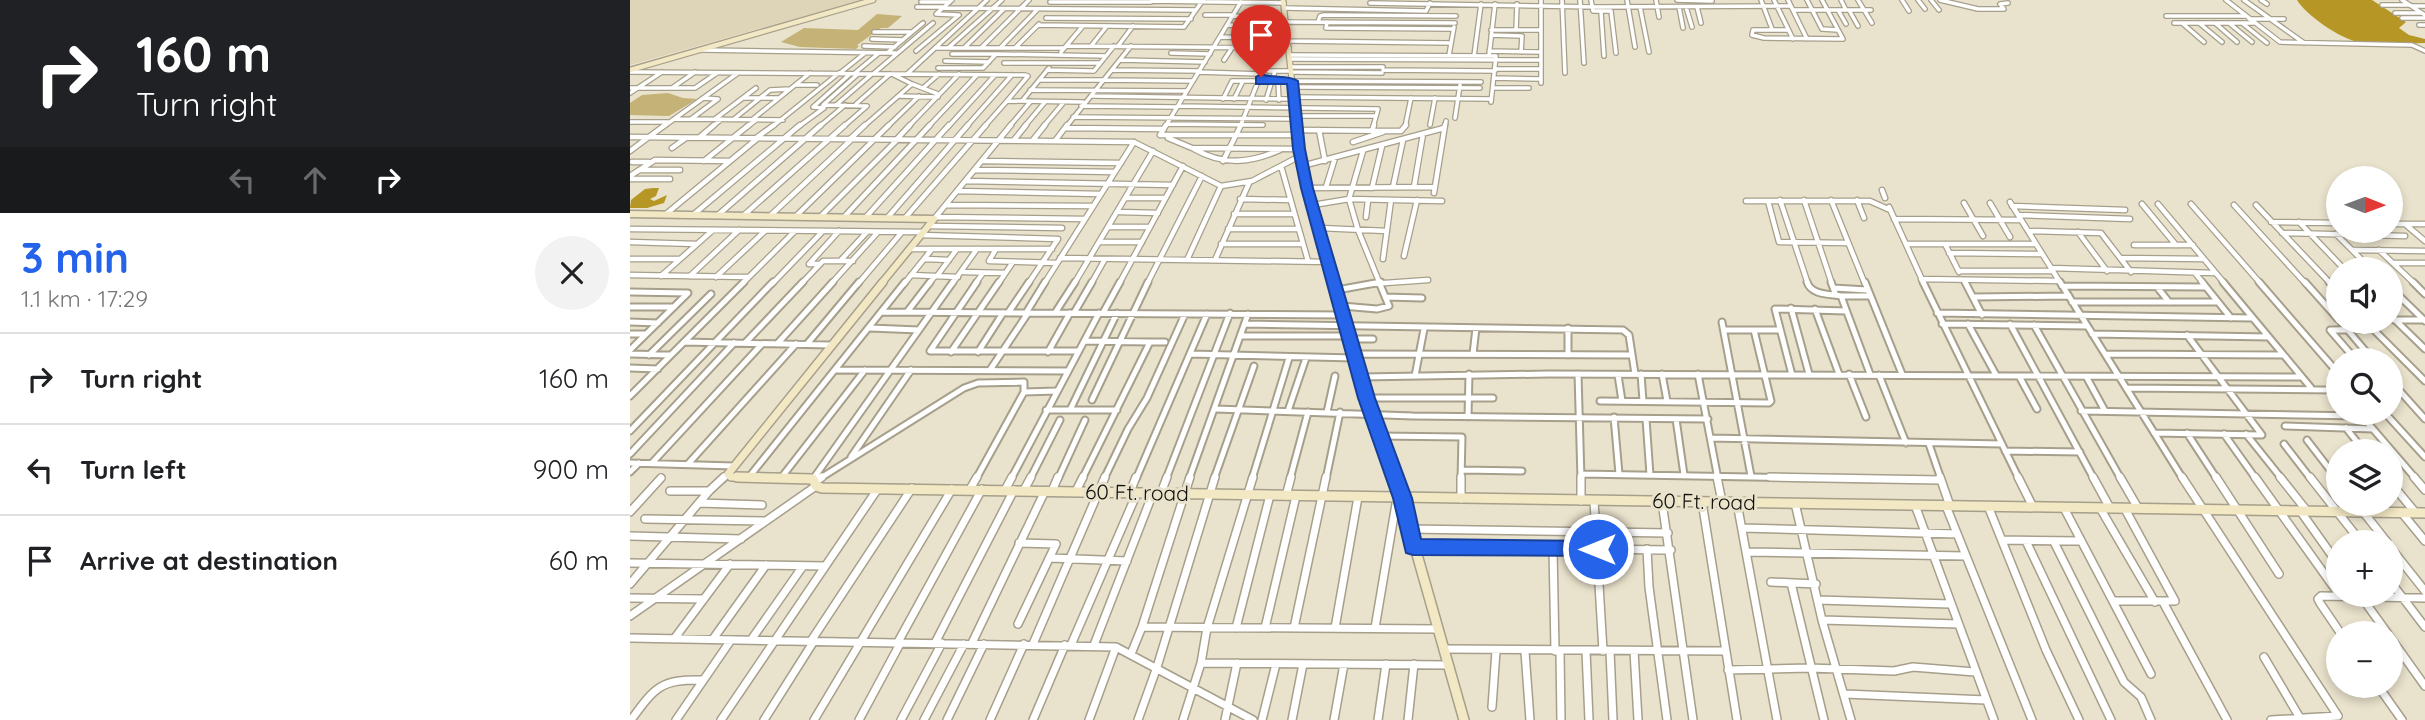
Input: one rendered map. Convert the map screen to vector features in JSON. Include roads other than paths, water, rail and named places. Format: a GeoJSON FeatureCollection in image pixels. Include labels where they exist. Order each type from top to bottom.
{"type":"FeatureCollection","features":[{"type":"Feature","properties":{"kind":"street"},"geometry":{"type":"LineString","coordinates":[[630,71],[873,0]]}},
{"type":"Feature","properties":{"kind":"street"},"geometry":{"type":"LineString","coordinates":[[936,48],[934,46],[987,0]]}},
{"type":"Feature","properties":{"kind":"street"},"geometry":{"type":"LineString","coordinates":[[948,48],[1002,0]]}},
{"type":"Feature","properties":{"kind":"street"},"geometry":{"type":"LineString","coordinates":[[981,48],[1029,0]]}},
{"type":"Feature","properties":{"kind":"street"},"geometry":{"type":"LineString","coordinates":[[1295,0],[1296,8]]}},
{"type":"Feature","properties":{"kind":"street"},"geometry":{"type":"LineString","coordinates":[[1304,8],[1308,0]]}},
{"type":"Feature","properties":{"kind":"street"},"geometry":{"type":"LineString","coordinates":[[1339,8],[1341,0]]}},
{"type":"Feature","properties":{"kind":"street"},"geometry":{"type":"LineString","coordinates":[[1610,0],[1616,53]]}},
{"type":"Feature","properties":{"kind":"street"},"geometry":{"type":"LineString","coordinates":[[1627,0],[1635,47]]}},
{"type":"Feature","properties":{"kind":"street"},"geometry":{"type":"LineString","coordinates":[[1656,0],[1659,17]]}},
{"type":"Feature","properties":{"kind":"street"},"geometry":{"type":"LineString","coordinates":[[1683,28],[1677,0],[1713,1]]}},
{"type":"Feature","properties":{"kind":"street"},"geometry":{"type":"LineString","coordinates":[[1720,0],[1722,6]]}},
{"type":"Feature","properties":{"kind":"street"},"geometry":{"type":"LineString","coordinates":[[1735,0],[1738,6]]}},
{"type":"Feature","properties":{"kind":"street"},"geometry":{"type":"LineString","coordinates":[[1761,0],[1772,29]]}},
{"type":"Feature","properties":{"kind":"street"},"geometry":{"type":"LineString","coordinates":[[1774,0],[1793,39]]}},
{"type":"Feature","properties":{"kind":"street"},"geometry":{"type":"LineString","coordinates":[[1788,0],[1807,41]]}},
{"type":"Feature","properties":{"kind":"street"},"geometry":{"type":"LineString","coordinates":[[1807,0],[1823,30],[1838,30]]}},
{"type":"Feature","properties":{"kind":"street"},"geometry":{"type":"LineString","coordinates":[[1788,30],[1753,30],[1752,35],[1807,41],[1843,39],[1822,0]]}},
{"type":"Feature","properties":{"kind":"street"},"geometry":{"type":"LineString","coordinates":[[1841,0],[1858,26]]}},
{"type":"Feature","properties":{"kind":"street"},"geometry":{"type":"LineString","coordinates":[[1858,0],[1872,23]]}},
{"type":"Feature","properties":{"kind":"street"},"geometry":{"type":"LineString","coordinates":[[1902,0],[1909,11]]}},
{"type":"Feature","properties":{"kind":"street"},"geometry":{"type":"LineString","coordinates":[[1918,0],[1925,9]]}},
{"type":"Feature","properties":{"kind":"street"},"geometry":{"type":"LineString","coordinates":[[1931,0],[1939,10]]}},
{"type":"Feature","properties":{"kind":"street"},"geometry":{"type":"LineString","coordinates":[[1940,0],[1974,9],[2004,9],[2000,4],[2008,3]]}},
{"type":"Feature","properties":{"kind":"street"},"geometry":{"type":"LineString","coordinates":[[1956,0],[1960,5]]}},
{"type":"Feature","properties":{"kind":"street"},"geometry":{"type":"LineString","coordinates":[[1969,0],[1974,9]]}},
{"type":"Feature","properties":{"kind":"street"},"geometry":{"type":"LineString","coordinates":[[2226,0],[2280,42],[2412,45],[2425,51]]}},
{"type":"Feature","properties":{"kind":"street"},"geometry":{"type":"LineString","coordinates":[[2244,0],[2304,43]]}},
{"type":"Feature","properties":{"kind":"street"},"geometry":{"type":"LineString","coordinates":[[2262,0],[2267,4]]}},
{"type":"Feature","properties":{"kind":"street"},"geometry":{"type":"LineString","coordinates":[[2402,0],[2424,15]]}},
{"type":"Feature","properties":{"kind":"street"},"geometry":{"type":"LineString","coordinates":[[921,2],[951,1]]}},
{"type":"Feature","properties":{"kind":"street"},"geometry":{"type":"LineString","coordinates":[[916,51],[959,15],[936,14],[951,1]]}},
{"type":"Feature","properties":{"kind":"street"},"geometry":{"type":"LineString","coordinates":[[1043,9],[1051,1],[1255,1],[1296,8],[1426,11],[1428,2]]}},
{"type":"Feature","properties":{"kind":"street"},"geometry":{"type":"LineString","coordinates":[[1047,70],[1091,71],[1116,46],[1152,1]]}},
{"type":"Feature","properties":{"kind":"street"},"geometry":{"type":"LineString","coordinates":[[1038,25],[1184,27],[1202,1]]}},
{"type":"Feature","properties":{"kind":"street"},"geometry":{"type":"LineString","coordinates":[[1248,16],[1255,1]]}},
{"type":"Feature","properties":{"kind":"street"},"geometry":{"type":"LineString","coordinates":[[1015,48],[1062,2]]}},
{"type":"Feature","properties":{"kind":"street"},"geometry":{"type":"LineString","coordinates":[[1241,2],[1160,135],[1192,148],[1211,160],[1257,161],[1282,149]]}},
{"type":"Feature","properties":{"kind":"street"},"geometry":{"type":"LineString","coordinates":[[1448,55],[1458,2]]}},
{"type":"Feature","properties":{"kind":"street"},"geometry":{"type":"LineString","coordinates":[[1494,78],[1541,81],[1541,2]]}},
{"type":"Feature","properties":{"kind":"street"},"geometry":{"type":"LineString","coordinates":[[1562,2],[1564,73]]}},
{"type":"Feature","properties":{"kind":"street"},"geometry":{"type":"LineString","coordinates":[[1370,3],[1580,2],[1611,9]]}},
{"type":"Feature","properties":{"kind":"street"},"geometry":{"type":"LineString","coordinates":[[1580,2],[1584,63]]}},
{"type":"Feature","properties":{"kind":"street"},"geometry":{"type":"LineString","coordinates":[[1591,3],[1593,11],[1601,12],[1629,7],[1722,6],[1871,10]]}},
{"type":"Feature","properties":{"kind":"street"},"geometry":{"type":"LineString","coordinates":[[1284,4],[1299,153],[1307,188],[1464,720]]}},
{"type":"Feature","properties":{"kind":"street"},"geometry":{"type":"LineString","coordinates":[[1474,56],[1481,4]]}},
{"type":"Feature","properties":{"kind":"street"},"geometry":{"type":"LineString","coordinates":[[1489,54],[1494,4]]}},
{"type":"Feature","properties":{"kind":"street"},"geometry":{"type":"LineString","coordinates":[[1516,30],[1517,4]]}},
{"type":"Feature","properties":{"kind":"street"},"geometry":{"type":"LineString","coordinates":[[2382,5],[2425,6]]}},
{"type":"Feature","properties":{"kind":"street"},"geometry":{"type":"LineString","coordinates":[[917,6],[1196,10]]}},
{"type":"Feature","properties":{"kind":"street"},"geometry":{"type":"LineString","coordinates":[[1640,7],[1649,52]]}},
{"type":"Feature","properties":{"kind":"street"},"geometry":{"type":"LineString","coordinates":[[1686,7],[1692,27]]}},
{"type":"Feature","properties":{"kind":"street"},"geometry":{"type":"LineString","coordinates":[[1697,8],[1701,23]]}},
{"type":"Feature","properties":{"kind":"street"},"geometry":{"type":"LineString","coordinates":[[963,48],[1004,9]]}},
{"type":"Feature","properties":{"kind":"street"},"geometry":{"type":"LineString","coordinates":[[1000,48],[1038,9]]}},
{"type":"Feature","properties":{"kind":"street"},"geometry":{"type":"LineString","coordinates":[[1838,10],[1846,24]]}},
{"type":"Feature","properties":{"kind":"street"},"geometry":{"type":"LineString","coordinates":[[1601,12],[1604,56]]}},
{"type":"Feature","properties":{"kind":"street"},"geometry":{"type":"LineString","coordinates":[[2395,13],[2424,15]]}},
{"type":"Feature","properties":{"kind":"street"},"geometry":{"type":"LineString","coordinates":[[1205,15],[1248,16],[1286,21]]}},
{"type":"Feature","properties":{"kind":"street"},"geometry":{"type":"LineString","coordinates":[[1318,22],[1320,16],[1324,15],[1456,16]]}},
{"type":"Feature","properties":{"kind":"street"},"geometry":{"type":"LineString","coordinates":[[2402,18],[2424,15]]}},
{"type":"Feature","properties":{"kind":"street"},"geometry":{"type":"LineString","coordinates":[[2166,16],[2284,19]]}},
{"type":"Feature","properties":{"kind":"street"},"geometry":{"type":"LineString","coordinates":[[1046,18],[1191,19]]}},
{"type":"Feature","properties":{"kind":"street"},"geometry":{"type":"LineString","coordinates":[[1227,25],[1286,21],[1455,23]]}},
{"type":"Feature","properties":{"kind":"street"},"geometry":{"type":"LineString","coordinates":[[1327,22],[1326,29],[1453,29]]}},
{"type":"Feature","properties":{"kind":"street"},"geometry":{"type":"LineString","coordinates":[[887,53],[923,23]]}},
{"type":"Feature","properties":{"kind":"street"},"geometry":{"type":"LineString","coordinates":[[835,105],[933,23]]}},
{"type":"Feature","properties":{"kind":"street"},"geometry":{"type":"LineString","coordinates":[[2174,23],[2254,23]]}},
{"type":"Feature","properties":{"kind":"street"},"geometry":{"type":"LineString","coordinates":[[2182,23],[2204,42]]}},
{"type":"Feature","properties":{"kind":"street"},"geometry":{"type":"LineString","coordinates":[[2199,23],[2222,42]]}},
{"type":"Feature","properties":{"kind":"street"},"geometry":{"type":"LineString","coordinates":[[2215,23],[2237,42]]}},
{"type":"Feature","properties":{"kind":"street"},"geometry":{"type":"LineString","coordinates":[[2229,23],[2252,42]]}},
{"type":"Feature","properties":{"kind":"street"},"geometry":{"type":"LineString","coordinates":[[2242,23],[2267,43]]}},
{"type":"Feature","properties":{"kind":"street"},"geometry":{"type":"LineString","coordinates":[[1064,48],[1083,26]]}},
{"type":"Feature","properties":{"kind":"street"},"geometry":{"type":"LineString","coordinates":[[1091,46],[1107,26]]}},
{"type":"Feature","properties":{"kind":"street"},"geometry":{"type":"LineString","coordinates":[[1491,33],[1541,30]]}},
{"type":"Feature","properties":{"kind":"street"},"geometry":{"type":"LineString","coordinates":[[874,32],[911,32]]}},
{"type":"Feature","properties":{"kind":"street"},"geometry":{"type":"LineString","coordinates":[[1491,33],[1523,37],[1521,51]]}},
{"type":"Feature","properties":{"kind":"street"},"geometry":{"type":"LineString","coordinates":[[1506,51],[1507,36]]}},
{"type":"Feature","properties":{"kind":"street"},"geometry":{"type":"LineString","coordinates":[[1220,37],[1290,56],[1541,60]]}},
{"type":"Feature","properties":{"kind":"street"},"geometry":{"type":"LineString","coordinates":[[872,39],[903,40]]}},
{"type":"Feature","properties":{"kind":"street"},"geometry":{"type":"LineString","coordinates":[[1380,81],[1390,42]]}},
{"type":"Feature","properties":{"kind":"street"},"geometry":{"type":"LineString","coordinates":[[1268,71],[1275,71],[1290,56],[1390,42],[1451,43]]}},
{"type":"Feature","properties":{"kind":"street"},"geometry":{"type":"LineString","coordinates":[[864,46],[895,47]]}},
{"type":"Feature","properties":{"kind":"street"},"geometry":{"type":"LineString","coordinates":[[907,74],[936,48],[1091,46],[1232,48],[1383,70],[1541,69]]}},
{"type":"Feature","properties":{"kind":"street"},"geometry":{"type":"LineString","coordinates":[[1055,141],[1131,46]]}},
{"type":"Feature","properties":{"kind":"street"},"geometry":{"type":"LineString","coordinates":[[932,74],[957,48]]}},
{"type":"Feature","properties":{"kind":"street"},"geometry":{"type":"LineString","coordinates":[[1224,60],[1232,48]]}},
{"type":"Feature","properties":{"kind":"street"},"geometry":{"type":"LineString","coordinates":[[702,50],[897,53]]}},
{"type":"Feature","properties":{"kind":"street"},"geometry":{"type":"LineString","coordinates":[[1386,57],[1474,56],[1506,51],[1541,52]]}},
{"type":"Feature","properties":{"kind":"street"},"geometry":{"type":"LineString","coordinates":[[665,215],[865,53]]}},
{"type":"Feature","properties":{"kind":"street"},"geometry":{"type":"LineString","coordinates":[[744,215],[867,106],[813,107],[880,53]]}},
{"type":"Feature","properties":{"kind":"street"},"geometry":{"type":"LineString","coordinates":[[1171,53],[1210,54]]}},
{"type":"Feature","properties":{"kind":"street"},"geometry":{"type":"LineString","coordinates":[[952,54],[1106,56]]}},
{"type":"Feature","properties":{"kind":"street"},"geometry":{"type":"LineString","coordinates":[[938,68],[983,68],[996,54]]}},
{"type":"Feature","properties":{"kind":"street"},"geometry":{"type":"LineString","coordinates":[[1093,96],[1266,100],[1491,100],[1497,61],[1496,56],[1489,54]]}},
{"type":"Feature","properties":{"kind":"street"},"geometry":{"type":"LineString","coordinates":[[1120,60],[1205,62]]}},
{"type":"Feature","properties":{"kind":"street"},"geometry":{"type":"LineString","coordinates":[[945,61],[989,62]]}},
{"type":"Feature","properties":{"kind":"street"},"geometry":{"type":"LineString","coordinates":[[1004,63],[1100,63]]}},
{"type":"Feature","properties":{"kind":"street"},"geometry":{"type":"LineString","coordinates":[[1021,101],[1053,63]]}},
{"type":"Feature","properties":{"kind":"street"},"geometry":{"type":"LineString","coordinates":[[1112,70],[1259,73],[1260,81],[1237,136],[1223,161]]}},
{"type":"Feature","properties":{"kind":"street"},"geometry":{"type":"LineString","coordinates":[[630,71],[1028,76],[905,218]]}},
{"type":"Feature","properties":{"kind":"street"},"geometry":{"type":"LineString","coordinates":[[1275,71],[1279,100]]}},
{"type":"Feature","properties":{"kind":"street"},"geometry":{"type":"LineString","coordinates":[[638,88],[662,72]]}},
{"type":"Feature","properties":{"kind":"street"},"geometry":{"type":"LineString","coordinates":[[672,88],[695,72]]}},
{"type":"Feature","properties":{"kind":"street"},"geometry":{"type":"LineString","coordinates":[[630,90],[695,88],[718,72]]}},
{"type":"Feature","properties":{"kind":"street"},"geometry":{"type":"LineString","coordinates":[[630,151],[738,73]]}},
{"type":"Feature","properties":{"kind":"street"},"geometry":{"type":"LineString","coordinates":[[704,161],[810,73]]}},
{"type":"Feature","properties":{"kind":"street"},"geometry":{"type":"LineString","coordinates":[[827,107],[823,105],[855,74]]}},
{"type":"Feature","properties":{"kind":"street"},"geometry":{"type":"LineString","coordinates":[[892,74],[939,96]]}},
{"type":"Feature","properties":{"kind":"street"},"geometry":{"type":"LineString","coordinates":[[855,105],[892,74]]}},
{"type":"Feature","properties":{"kind":"street"},"geometry":{"type":"LineString","coordinates":[[923,89],[939,74]]}},
{"type":"Feature","properties":{"kind":"street"},"geometry":{"type":"LineString","coordinates":[[821,216],[959,74]]}},
{"type":"Feature","properties":{"kind":"street"},"geometry":{"type":"LineString","coordinates":[[844,217],[977,75]]}},
{"type":"Feature","properties":{"kind":"street"},"geometry":{"type":"LineString","coordinates":[[866,217],[995,75]]}},
{"type":"Feature","properties":{"kind":"street"},"geometry":{"type":"LineString","coordinates":[[887,217],[1013,75]]}},
{"type":"Feature","properties":{"kind":"street"},"geometry":{"type":"LineString","coordinates":[[1039,80],[1193,81]]}},
{"type":"Feature","properties":{"kind":"street"},"geometry":{"type":"LineString","coordinates":[[1223,99],[1231,82],[1243,81],[1293,84],[1459,88],[1481,85],[1461,82],[1380,81],[1293,84]]}},
{"type":"Feature","properties":{"kind":"street"},"geometry":{"type":"LineString","coordinates":[[1234,99],[1243,81]]}},
{"type":"Feature","properties":{"kind":"street"},"geometry":{"type":"LineString","coordinates":[[1266,100],[1276,81]]}},
{"type":"Feature","properties":{"kind":"street"},"geometry":{"type":"LineString","coordinates":[[1455,118],[1461,82]]}},
{"type":"Feature","properties":{"kind":"street"},"geometry":{"type":"LineString","coordinates":[[770,216],[912,84]]}},
{"type":"Feature","properties":{"kind":"street"},"geometry":{"type":"LineString","coordinates":[[796,85],[817,85]]}},
{"type":"Feature","properties":{"kind":"street"},"geometry":{"type":"LineString","coordinates":[[715,119],[756,88]]}},
{"type":"Feature","properties":{"kind":"street"},"geometry":{"type":"LineString","coordinates":[[1493,88],[1529,88]]}},
{"type":"Feature","properties":{"kind":"street"},"geometry":{"type":"LineString","coordinates":[[734,119],[772,90],[790,89]]}},
{"type":"Feature","properties":{"kind":"street"},"geometry":{"type":"LineString","coordinates":[[1030,90],[1187,91]]}},
{"type":"Feature","properties":{"kind":"street"},"geometry":{"type":"LineString","coordinates":[[1014,140],[1050,90]]}},
{"type":"Feature","properties":{"kind":"street"},"geometry":{"type":"LineString","coordinates":[[899,96],[939,96]]}},
{"type":"Feature","properties":{"kind":"street"},"geometry":{"type":"LineString","coordinates":[[796,216],[919,96]]}},
{"type":"Feature","properties":{"kind":"street"},"geometry":{"type":"LineString","coordinates":[[691,119],[718,99],[702,97]]}},
{"type":"Feature","properties":{"kind":"street"},"geometry":{"type":"LineString","coordinates":[[743,98],[779,98]]}},
{"type":"Feature","properties":{"kind":"street"},"geometry":{"type":"LineString","coordinates":[[1165,136],[1237,136],[1319,130],[1404,130],[1411,98]]}},
{"type":"Feature","properties":{"kind":"street"},"geometry":{"type":"LineString","coordinates":[[1430,125],[1435,98]]}},
{"type":"Feature","properties":{"kind":"street"},"geometry":{"type":"LineString","coordinates":[[1007,101],[1378,109],[1372,131]]}},
{"type":"Feature","properties":{"kind":"street"},"geometry":{"type":"LineString","coordinates":[[630,584],[709,491],[728,474],[830,345],[1031,101]]}},
{"type":"Feature","properties":{"kind":"street"},"geometry":{"type":"LineString","coordinates":[[1033,140],[1064,102]]}},
{"type":"Feature","properties":{"kind":"street"},"geometry":{"type":"LineString","coordinates":[[718,215],[845,105]]}},
{"type":"Feature","properties":{"kind":"street"},"geometry":{"type":"LineString","coordinates":[[693,215],[782,139],[827,107]]}},
{"type":"Feature","properties":{"kind":"street"},"geometry":{"type":"LineString","coordinates":[[1073,117],[1376,116]]}},
{"type":"Feature","properties":{"kind":"street"},"geometry":{"type":"LineString","coordinates":[[630,122],[691,119],[783,120]]}},
{"type":"Feature","properties":{"kind":"street"},"geometry":{"type":"LineString","coordinates":[[699,138],[722,119]]}},
{"type":"Feature","properties":{"kind":"street"},"geometry":{"type":"LineString","coordinates":[[1307,188],[1414,187],[1434,190],[1446,121]]}},
{"type":"Feature","properties":{"kind":"street"},"geometry":{"type":"LineString","coordinates":[[1065,128],[1263,125]]}},
{"type":"Feature","properties":{"kind":"street"},"geometry":{"type":"LineString","coordinates":[[1302,166],[1444,128]]}},
{"type":"Feature","properties":{"kind":"street"},"geometry":{"type":"LineString","coordinates":[[1319,130],[1325,161]]}},
{"type":"Feature","properties":{"kind":"street"},"geometry":{"type":"LineString","coordinates":[[1353,142],[1386,131]]}},
{"type":"Feature","properties":{"kind":"street"},"geometry":{"type":"LineString","coordinates":[[1414,187],[1423,134]]}},
{"type":"Feature","properties":{"kind":"street"},"geometry":{"type":"LineString","coordinates":[[672,148],[686,138]]}},
{"type":"Feature","properties":{"kind":"street"},"geometry":{"type":"LineString","coordinates":[[632,139],[1134,142],[1221,186],[1249,182],[1281,166],[1299,153]]}},
{"type":"Feature","properties":{"kind":"street"},"geometry":{"type":"LineString","coordinates":[[1393,187],[1403,140]]}},
{"type":"Feature","properties":{"kind":"street"},"geometry":{"type":"LineString","coordinates":[[990,370],[1134,142]]}},
{"type":"Feature","properties":{"kind":"street"},"geometry":{"type":"LineString","coordinates":[[1372,188],[1382,146]]}},
{"type":"Feature","properties":{"kind":"street"},"geometry":{"type":"LineString","coordinates":[[1192,148],[1282,149],[1299,153]]}},
{"type":"Feature","properties":{"kind":"street"},"geometry":{"type":"LineString","coordinates":[[1055,313],[1110,227],[1153,151]]}},
{"type":"Feature","properties":{"kind":"street"},"geometry":{"type":"LineString","coordinates":[[1342,306],[1384,309],[1389,306],[1358,230],[1349,199],[1363,151]]}},
{"type":"Feature","properties":{"kind":"street"},"geometry":{"type":"LineString","coordinates":[[631,162],[641,155]]}},
{"type":"Feature","properties":{"kind":"street"},"geometry":{"type":"LineString","coordinates":[[1326,187],[1335,158]]}},
{"type":"Feature","properties":{"kind":"street"},"geometry":{"type":"LineString","coordinates":[[631,162],[730,161]]}},
{"type":"Feature","properties":{"kind":"street"},"geometry":{"type":"LineString","coordinates":[[983,161],[1121,163]]}},
{"type":"Feature","properties":{"kind":"street"},"geometry":{"type":"LineString","coordinates":[[630,178],[649,162]]}},
{"type":"Feature","properties":{"kind":"street"},"geometry":{"type":"LineString","coordinates":[[901,720],[1014,490],[1046,410],[1183,166]]}},
{"type":"Feature","properties":{"kind":"street"},"geometry":{"type":"LineString","coordinates":[[1281,166],[1308,261]]}},
{"type":"Feature","properties":{"kind":"street"},"geometry":{"type":"LineString","coordinates":[[639,170],[680,170]]}},
{"type":"Feature","properties":{"kind":"street"},"geometry":{"type":"LineString","coordinates":[[975,170],[1115,172]]}},
{"type":"Feature","properties":{"kind":"street"},"geometry":{"type":"LineString","coordinates":[[1092,400],[1132,313],[1202,176]]}},
{"type":"Feature","properties":{"kind":"street"},"geometry":{"type":"LineString","coordinates":[[630,178],[670,179]]}},
{"type":"Feature","properties":{"kind":"street"},"geometry":{"type":"LineString","coordinates":[[966,181],[1173,185]]}},
{"type":"Feature","properties":{"kind":"street"},"geometry":{"type":"LineString","coordinates":[[1215,260],[1249,182]]}},
{"type":"Feature","properties":{"kind":"street"},"geometry":{"type":"LineString","coordinates":[[1187,260],[1221,186]]}},
{"type":"Feature","properties":{"kind":"street"},"geometry":{"type":"LineString","coordinates":[[1882,190],[1885,198]]}},
{"type":"Feature","properties":{"kind":"street"},"geometry":{"type":"LineString","coordinates":[[957,191],[1101,194]]}},
{"type":"Feature","properties":{"kind":"street"},"geometry":{"type":"LineString","coordinates":[[1127,198],[1166,198]]}},
{"type":"Feature","properties":{"kind":"street"},"geometry":{"type":"LineString","coordinates":[[1240,199],[1290,200]]}},
{"type":"Feature","properties":{"kind":"street"},"geometry":{"type":"LineString","coordinates":[[1312,205],[1349,199],[1442,201]]}},
{"type":"Feature","properties":{"kind":"street"},"geometry":{"type":"LineString","coordinates":[[1366,217],[1368,200]]}},
{"type":"Feature","properties":{"kind":"street"},"geometry":{"type":"LineString","coordinates":[[1383,259],[1391,200]]}},
{"type":"Feature","properties":{"kind":"street"},"geometry":{"type":"LineString","coordinates":[[1404,256],[1417,200]]}},
{"type":"Feature","properties":{"kind":"street"},"geometry":{"type":"LineString","coordinates":[[1780,200],[1809,288],[1815,292],[1869,293]]}},
{"type":"Feature","properties":{"kind":"street"},"geometry":{"type":"LineString","coordinates":[[1804,200],[1818,243],[1870,374]]}},
{"type":"Feature","properties":{"kind":"street"},"geometry":{"type":"LineString","coordinates":[[1831,200],[1902,374]]}},
{"type":"Feature","properties":{"kind":"street"},"geometry":{"type":"LineString","coordinates":[[1746,201],[1857,200],[1875,201],[1882,209],[1890,209],[1942,324],[2033,507]]}},
{"type":"Feature","properties":{"kind":"street"},"geometry":{"type":"LineString","coordinates":[[1857,200],[1864,218]]}},
{"type":"Feature","properties":{"kind":"street"},"geometry":{"type":"LineString","coordinates":[[1768,201],[1777,240],[1793,243],[1847,243]]}},
{"type":"Feature","properties":{"kind":"street"},"geometry":{"type":"LineString","coordinates":[[1964,203],[1983,236]]}},
{"type":"Feature","properties":{"kind":"street"},"geometry":{"type":"LineString","coordinates":[[1990,203],[2010,237]]}},
{"type":"Feature","properties":{"kind":"street"},"geometry":{"type":"LineString","coordinates":[[2125,210],[2011,204],[2202,510],[2337,711],[2337,716],[2271,720]]}},
{"type":"Feature","properties":{"kind":"street"},"geometry":{"type":"LineString","coordinates":[[2142,204],[2176,246]]}},
{"type":"Feature","properties":{"kind":"street"},"geometry":{"type":"LineString","coordinates":[[2158,204],[2312,390]]}},
{"type":"Feature","properties":{"kind":"street"},"geometry":{"type":"LineString","coordinates":[[2191,204],[2326,359]]}},
{"type":"Feature","properties":{"kind":"street"},"geometry":{"type":"LineString","coordinates":[[946,205],[1093,206]]}},
{"type":"Feature","properties":{"kind":"street"},"geometry":{"type":"LineString","coordinates":[[2234,205],[2326,306]]}},
{"type":"Feature","properties":{"kind":"street"},"geometry":{"type":"LineString","coordinates":[[2256,205],[2326,279]]}},
{"type":"Feature","properties":{"kind":"street"},"geometry":{"type":"LineString","coordinates":[[1119,212],[1158,213]]}},
{"type":"Feature","properties":{"kind":"street"},"geometry":{"type":"LineString","coordinates":[[630,214],[1085,219]]}},
{"type":"Feature","properties":{"kind":"street"},"geometry":{"type":"LineString","coordinates":[[1234,214],[1294,214]]}},
{"type":"Feature","properties":{"kind":"street"},"geometry":{"type":"LineString","coordinates":[[1894,219],[2130,219]]}},
{"type":"Feature","properties":{"kind":"street"},"geometry":{"type":"LineString","coordinates":[[2271,222],[2326,223]]}},
{"type":"Feature","properties":{"kind":"street"},"geometry":{"type":"LineString","coordinates":[[2299,222],[2332,257]]}},
{"type":"Feature","properties":{"kind":"street"},"geometry":{"type":"LineString","coordinates":[[2405,224],[2425,224]]}},
{"type":"Feature","properties":{"kind":"street"},"geometry":{"type":"LineString","coordinates":[[2405,224],[2425,241]]}},
{"type":"Feature","properties":{"kind":"street"},"geometry":{"type":"LineString","coordinates":[[1110,227],[1150,227]]}},
{"type":"Feature","properties":{"kind":"street"},"geometry":{"type":"LineString","coordinates":[[630,229],[902,232],[1062,228]]}},
{"type":"Feature","properties":{"kind":"street"},"geometry":{"type":"LineString","coordinates":[[1320,228],[1387,231]]}},
{"type":"Feature","properties":{"kind":"street"},"geometry":{"type":"LineString","coordinates":[[1228,229],[1299,229]]}},
{"type":"Feature","properties":{"kind":"street"},"geometry":{"type":"LineString","coordinates":[[661,276],[713,230]]}},
{"type":"Feature","properties":{"kind":"street"},"geometry":{"type":"LineString","coordinates":[[690,276],[739,230]]}},
{"type":"Feature","properties":{"kind":"street"},"geometry":{"type":"LineString","coordinates":[[716,277],[765,230]]}},
{"type":"Feature","properties":{"kind":"street"},"geometry":{"type":"LineString","coordinates":[[630,396],[633,390],[795,231]]}},
{"type":"Feature","properties":{"kind":"street"},"geometry":{"type":"LineString","coordinates":[[630,431],[823,231]]}},
{"type":"Feature","properties":{"kind":"street"},"geometry":{"type":"LineString","coordinates":[[820,264],[809,264],[839,231]]}},
{"type":"Feature","properties":{"kind":"street"},"geometry":{"type":"LineString","coordinates":[[924,231],[1057,238],[1052,249],[978,352]]}},
{"type":"Feature","properties":{"kind":"street"},"geometry":{"type":"LineString","coordinates":[[2028,231],[2104,234],[2131,272]]}},
{"type":"Feature","properties":{"kind":"street"},"geometry":{"type":"LineString","coordinates":[[841,260],[867,232]]}},
{"type":"Feature","properties":{"kind":"street"},"geometry":{"type":"LineString","coordinates":[[777,344],[879,232]]}},
{"type":"Feature","properties":{"kind":"street"},"geometry":{"type":"LineString","coordinates":[[807,345],[902,232]]}},
{"type":"Feature","properties":{"kind":"street"},"geometry":{"type":"LineString","coordinates":[[2078,232],[2107,271]]}},
{"type":"Feature","properties":{"kind":"street"},"geometry":{"type":"LineString","coordinates":[[2282,233],[2326,234]]}},
{"type":"Feature","properties":{"kind":"street"},"geometry":{"type":"LineString","coordinates":[[630,242],[697,244]]}},
{"type":"Feature","properties":{"kind":"street"},"geometry":{"type":"LineString","coordinates":[[1100,242],[1142,242]]}},
{"type":"Feature","properties":{"kind":"street"},"geometry":{"type":"LineString","coordinates":[[2346,243],[2360,257]]}},
{"type":"Feature","properties":{"kind":"street"},"geometry":{"type":"LineString","coordinates":[[1221,244],[1303,244]]}},
{"type":"Feature","properties":{"kind":"street"},"geometry":{"type":"LineString","coordinates":[[1908,244],[2036,244]]}},
{"type":"Feature","properties":{"kind":"street"},"geometry":{"type":"LineString","coordinates":[[1945,244],[1982,315]]}},
{"type":"Feature","properties":{"kind":"street"},"geometry":{"type":"LineString","coordinates":[[2134,245],[2193,246]]}},
{"type":"Feature","properties":{"kind":"street"},"geometry":{"type":"LineString","coordinates":[[909,249],[1052,249]]}},
{"type":"Feature","properties":{"kind":"street"},"geometry":{"type":"LineString","coordinates":[[749,477],[933,249]]}},
{"type":"Feature","properties":{"kind":"street"},"geometry":{"type":"LineString","coordinates":[[907,312],[957,249]]}},
{"type":"Feature","properties":{"kind":"street"},"geometry":{"type":"LineString","coordinates":[[815,482],[977,249]]}},
{"type":"Feature","properties":{"kind":"street"},"geometry":{"type":"LineString","coordinates":[[996,249],[989,261],[1040,263],[1088,259],[1161,259],[1330,262]]}},
{"type":"Feature","properties":{"kind":"street"},"geometry":{"type":"LineString","coordinates":[[2353,250],[2425,251]]}},
{"type":"Feature","properties":{"kind":"street"},"geometry":{"type":"LineString","coordinates":[[2379,250],[2387,257]]}},
{"type":"Feature","properties":{"kind":"street"},"geometry":{"type":"LineString","coordinates":[[1949,253],[2042,254]]}},
{"type":"Feature","properties":{"kind":"street"},"geometry":{"type":"LineString","coordinates":[[2121,258],[2204,259]]}},
{"type":"Feature","properties":{"kind":"street"},"geometry":{"type":"LineString","coordinates":[[630,259],[680,259]]}},
{"type":"Feature","properties":{"kind":"street"},"geometry":{"type":"LineString","coordinates":[[925,259],[949,260]]}},
{"type":"Feature","properties":{"kind":"street"},"geometry":{"type":"LineString","coordinates":[[1048,352],[1105,259]]}},
{"type":"Feature","properties":{"kind":"street"},"geometry":{"type":"LineString","coordinates":[[744,344],[820,264],[827,260],[853,261]]}},
{"type":"Feature","properties":{"kind":"street"},"geometry":{"type":"LineString","coordinates":[[951,352],[1013,262]]}},
{"type":"Feature","properties":{"kind":"street"},"geometry":{"type":"LineString","coordinates":[[2403,263],[2425,263]]}},
{"type":"Feature","properties":{"kind":"street"},"geometry":{"type":"LineString","coordinates":[[1959,271],[2215,273]]}},
{"type":"Feature","properties":{"kind":"street"},"geometry":{"type":"LineString","coordinates":[[983,273],[930,351],[1078,351]]}},
{"type":"Feature","properties":{"kind":"street"},"geometry":{"type":"LineString","coordinates":[[911,275],[1005,273]]}},
{"type":"Feature","properties":{"kind":"street"},"geometry":{"type":"LineString","coordinates":[[2195,273],[2231,318]]}},
{"type":"Feature","properties":{"kind":"street"},"geometry":{"type":"LineString","coordinates":[[2403,273],[2425,294]]}},
{"type":"Feature","properties":{"kind":"street"},"geometry":{"type":"LineString","coordinates":[[630,275],[749,277]]}},
{"type":"Feature","properties":{"kind":"street"},"geometry":{"type":"LineString","coordinates":[[1921,279],[2206,287]]}},
{"type":"Feature","properties":{"kind":"street"},"geometry":{"type":"LineString","coordinates":[[1338,290],[1379,282],[1428,280]]}},
{"type":"Feature","properties":{"kind":"street"},"geometry":{"type":"LineString","coordinates":[[2157,287],[2169,302]]}},
{"type":"Feature","properties":{"kind":"street"},"geometry":{"type":"LineString","coordinates":[[630,292],[688,293],[630,352]]}},
{"type":"Feature","properties":{"kind":"street"},"geometry":{"type":"LineString","coordinates":[[1837,292],[1869,293]]}},
{"type":"Feature","properties":{"kind":"street"},"geometry":{"type":"LineString","coordinates":[[649,355],[711,294]]}},
{"type":"Feature","properties":{"kind":"street"},"geometry":{"type":"LineString","coordinates":[[1385,297],[1422,298]]}},
{"type":"Feature","properties":{"kind":"street"},"geometry":{"type":"LineString","coordinates":[[1973,297],[2218,302]]}},
{"type":"Feature","properties":{"kind":"street"},"geometry":{"type":"LineString","coordinates":[[2403,300],[2425,321]]}},
{"type":"Feature","properties":{"kind":"street"},"geometry":{"type":"LineString","coordinates":[[630,307],[674,307]]}},
{"type":"Feature","properties":{"kind":"street"},"geometry":{"type":"LineString","coordinates":[[1791,308],[1810,374]]}},
{"type":"Feature","properties":{"kind":"street"},"geometry":{"type":"LineString","coordinates":[[1792,374],[1775,309],[1846,311]]}},
{"type":"Feature","properties":{"kind":"street"},"geometry":{"type":"LineString","coordinates":[[1815,309],[1839,374]]}},
{"type":"Feature","properties":{"kind":"street"},"geometry":{"type":"LineString","coordinates":[[882,312],[1344,315]]}},
{"type":"Feature","properties":{"kind":"street"},"geometry":{"type":"LineString","coordinates":[[1070,410],[1117,313]]}},
{"type":"Feature","properties":{"kind":"street"},"geometry":{"type":"LineString","coordinates":[[1094,645],[1230,313]]}},
{"type":"Feature","properties":{"kind":"street"},"geometry":{"type":"LineString","coordinates":[[1937,313],[2252,318]]}},
{"type":"Feature","properties":{"kind":"street"},"geometry":{"type":"LineString","coordinates":[[990,720],[1072,559],[1098,492],[1128,429],[1147,398],[1185,314]]}},
{"type":"Feature","properties":{"kind":"street"},"geometry":{"type":"LineString","coordinates":[[1033,720],[1107,561],[1207,314]]}},
{"type":"Feature","properties":{"kind":"street"},"geometry":{"type":"LineString","coordinates":[[1131,654],[1248,314]]}},
{"type":"Feature","properties":{"kind":"street"},"geometry":{"type":"LineString","coordinates":[[2403,319],[2425,321]]}},
{"type":"Feature","properties":{"kind":"street"},"geometry":{"type":"LineString","coordinates":[[630,322],[658,323]]}},
{"type":"Feature","properties":{"kind":"street"},"geometry":{"type":"LineString","coordinates":[[1722,322],[1751,476]]}},
{"type":"Feature","properties":{"kind":"street"},"geometry":{"type":"LineString","coordinates":[[1245,324],[1424,329],[1568,328],[1628,332],[1643,401]]}},
{"type":"Feature","properties":{"kind":"street"},"geometry":{"type":"LineString","coordinates":[[1942,324],[2087,326]]}},
{"type":"Feature","properties":{"kind":"street"},"geometry":{"type":"LineString","coordinates":[[1968,324],[1996,375]]}},
{"type":"Feature","properties":{"kind":"street"},"geometry":{"type":"LineString","coordinates":[[2010,324],[2110,509]]}},
{"type":"Feature","properties":{"kind":"street"},"geometry":{"type":"LineString","coordinates":[[2034,325],[2138,509]]}},
{"type":"Feature","properties":{"kind":"street"},"geometry":{"type":"LineString","coordinates":[[869,328],[919,330]]}},
{"type":"Feature","properties":{"kind":"street"},"geometry":{"type":"LineString","coordinates":[[1473,354],[1476,328]]}},
{"type":"Feature","properties":{"kind":"street"},"geometry":{"type":"LineString","coordinates":[[1568,328],[1568,355]]}},
{"type":"Feature","properties":{"kind":"street"},"geometry":{"type":"LineString","coordinates":[[2403,328],[2425,349]]}},
{"type":"Feature","properties":{"kind":"street"},"geometry":{"type":"LineString","coordinates":[[1415,376],[1424,329]]}},
{"type":"Feature","properties":{"kind":"street"},"geometry":{"type":"LineString","coordinates":[[1724,330],[1780,330]]}},
{"type":"Feature","properties":{"kind":"street"},"geometry":{"type":"LineString","coordinates":[[1600,401],[1769,403],[1771,401],[1754,330]]}},
{"type":"Feature","properties":{"kind":"street"},"geometry":{"type":"LineString","coordinates":[[630,334],[646,334]]}},
{"type":"Feature","properties":{"kind":"street"},"geometry":{"type":"LineString","coordinates":[[2092,334],[2269,337]]}},
{"type":"Feature","properties":{"kind":"street"},"geometry":{"type":"LineString","coordinates":[[2333,334],[2346,348]]}},
{"type":"Feature","properties":{"kind":"street"},"geometry":{"type":"LineString","coordinates":[[2351,334],[2363,348]]}},
{"type":"Feature","properties":{"kind":"street"},"geometry":{"type":"LineString","coordinates":[[2378,334],[2425,381]]}},
{"type":"Feature","properties":{"kind":"street"},"geometry":{"type":"LineString","coordinates":[[1240,335],[1373,339]]}},
{"type":"Feature","properties":{"kind":"street"},"geometry":{"type":"LineString","coordinates":[[2154,433],[2262,435],[2187,335]]}},
{"type":"Feature","properties":{"kind":"street"},"geometry":{"type":"LineString","coordinates":[[1084,341],[1165,342]]}},
{"type":"Feature","properties":{"kind":"street"},"geometry":{"type":"LineString","coordinates":[[684,342],[830,345]]}},
{"type":"Feature","properties":{"kind":"street"},"geometry":{"type":"LineString","coordinates":[[1076,491],[1150,342]]}},
{"type":"Feature","properties":{"kind":"street"},"geometry":{"type":"LineString","coordinates":[[630,454],[734,343]]}},
{"type":"Feature","properties":{"kind":"street"},"geometry":{"type":"LineString","coordinates":[[652,463],[762,344]]}},
{"type":"Feature","properties":{"kind":"street"},"geometry":{"type":"LineString","coordinates":[[688,464],[796,344]]}},
{"type":"Feature","properties":{"kind":"street"},"geometry":{"type":"LineString","coordinates":[[630,352],[671,355]]}},
{"type":"Feature","properties":{"kind":"street"},"geometry":{"type":"LineString","coordinates":[[1191,354],[1289,358],[1420,354],[1631,355]]}},
{"type":"Feature","properties":{"kind":"street"},"geometry":{"type":"LineString","coordinates":[[2105,354],[2283,355]]}},
{"type":"Feature","properties":{"kind":"street"},"geometry":{"type":"LineString","coordinates":[[1183,720],[1289,358]]}},
{"type":"Feature","properties":{"kind":"street"},"geometry":{"type":"LineString","coordinates":[[1288,411],[1307,358]]}},
{"type":"Feature","properties":{"kind":"street"},"geometry":{"type":"LineString","coordinates":[[1138,720],[1157,667],[1209,494],[1254,366]]}},
{"type":"Feature","properties":{"kind":"street"},"geometry":{"type":"LineString","coordinates":[[630,368],[657,369]]}},
{"type":"Feature","properties":{"kind":"street"},"geometry":{"type":"LineString","coordinates":[[836,370],[1067,370]]}},
{"type":"Feature","properties":{"kind":"street"},"geometry":{"type":"LineString","coordinates":[[780,478],[865,370]]}},
{"type":"Feature","properties":{"kind":"street"},"geometry":{"type":"LineString","coordinates":[[848,461],[911,370]]}},
{"type":"Feature","properties":{"kind":"street"},"geometry":{"type":"LineString","coordinates":[[1361,377],[1469,374],[1969,374],[2087,378],[2302,377]]}},
{"type":"Feature","properties":{"kind":"street"},"geometry":{"type":"LineString","coordinates":[[1468,416],[1469,374]]}},
{"type":"Feature","properties":{"kind":"street"},"geometry":{"type":"LineString","coordinates":[[1578,374],[1581,501]]}},
{"type":"Feature","properties":{"kind":"street"},"geometry":{"type":"LineString","coordinates":[[1618,374],[1622,401]]}},
{"type":"Feature","properties":{"kind":"street"},"geometry":{"type":"LineString","coordinates":[[1662,374],[1667,401]]}},
{"type":"Feature","properties":{"kind":"street"},"geometry":{"type":"LineString","coordinates":[[1698,374],[1722,502]]}},
{"type":"Feature","properties":{"kind":"street"},"geometry":{"type":"LineString","coordinates":[[1849,374],[1866,417]]}},
{"type":"Feature","properties":{"kind":"street"},"geometry":{"type":"LineString","coordinates":[[1879,375],[1906,443]]}},
{"type":"Feature","properties":{"kind":"street"},"geometry":{"type":"LineString","coordinates":[[1327,412],[1335,376]]}},
{"type":"Feature","properties":{"kind":"street"},"geometry":{"type":"LineString","coordinates":[[2019,376],[2037,409]]}},
{"type":"Feature","properties":{"kind":"street"},"geometry":{"type":"LineString","coordinates":[[2087,378],[2105,411]]}},
{"type":"Feature","properties":{"kind":"street"},"geometry":{"type":"LineString","coordinates":[[630,616],[766,521],[815,482],[972,384],[1024,382],[1024,392],[970,489]]}},
{"type":"Feature","properties":{"kind":"street"},"geometry":{"type":"LineString","coordinates":[[2126,388],[2326,390]]}},
{"type":"Feature","properties":{"kind":"street"},"geometry":{"type":"LineString","coordinates":[[1024,392],[1056,391]]}},
{"type":"Feature","properties":{"kind":"street"},"geometry":{"type":"LineString","coordinates":[[2403,394],[2425,419]]}},
{"type":"Feature","properties":{"kind":"street"},"geometry":{"type":"LineString","coordinates":[[1367,398],[1493,398]]}},
{"type":"Feature","properties":{"kind":"street"},"geometry":{"type":"LineString","coordinates":[[1216,409],[1708,419]]}},
{"type":"Feature","properties":{"kind":"street"},"geometry":{"type":"LineString","coordinates":[[1046,410],[1117,410]]}},
{"type":"Feature","properties":{"kind":"street"},"geometry":{"type":"LineString","coordinates":[[2081,411],[2326,414]]}},
{"type":"Feature","properties":{"kind":"street"},"geometry":{"type":"LineString","coordinates":[[1286,496],[1308,412]]}},
{"type":"Feature","properties":{"kind":"street"},"geometry":{"type":"LineString","coordinates":[[1294,628],[1340,412]]}},
{"type":"Feature","properties":{"kind":"street"},"geometry":{"type":"LineString","coordinates":[[1614,418],[1619,474]]}},
{"type":"Feature","properties":{"kind":"street"},"geometry":{"type":"LineString","coordinates":[[1646,419],[1650,475]]}},
{"type":"Feature","properties":{"kind":"street"},"geometry":{"type":"LineString","coordinates":[[1676,419],[1684,475]]}},
{"type":"Feature","properties":{"kind":"street"},"geometry":{"type":"LineString","coordinates":[[1014,490],[1060,420]]}},
{"type":"Feature","properties":{"kind":"street"},"geometry":{"type":"LineString","coordinates":[[924,720],[968,644],[1085,420]]}},
{"type":"Feature","properties":{"kind":"street"},"geometry":{"type":"LineString","coordinates":[[2369,425],[2425,490]]}},
{"type":"Feature","properties":{"kind":"street"},"geometry":{"type":"LineString","coordinates":[[2396,425],[2425,457]]}},
{"type":"Feature","properties":{"kind":"street"},"geometry":{"type":"LineString","coordinates":[[2285,426],[2372,429]]}},
{"type":"Feature","properties":{"kind":"street"},"geometry":{"type":"LineString","coordinates":[[2346,428],[2355,439]]}},
{"type":"Feature","properties":{"kind":"street"},"geometry":{"type":"LineString","coordinates":[[2186,433],[2279,574]]}},
{"type":"Feature","properties":{"kind":"street"},"geometry":{"type":"LineString","coordinates":[[2224,434],[2326,577]]}},
{"type":"Feature","properties":{"kind":"street"},"geometry":{"type":"LineString","coordinates":[[2246,434],[2326,546]]}},
{"type":"Feature","properties":{"kind":"street"},"geometry":{"type":"LineString","coordinates":[[1379,436],[1460,436],[1464,439],[1461,499]]}},
{"type":"Feature","properties":{"kind":"street"},"geometry":{"type":"LineString","coordinates":[[1711,438],[2002,444]]}},
{"type":"Feature","properties":{"kind":"street"},"geometry":{"type":"LineString","coordinates":[[2307,440],[2326,465]]}},
{"type":"Feature","properties":{"kind":"street"},"geometry":{"type":"LineString","coordinates":[[1929,444],[1965,556],[2032,720]]}},
{"type":"Feature","properties":{"kind":"street"},"geometry":{"type":"LineString","coordinates":[[2284,444],[2326,496]]}},
{"type":"Feature","properties":{"kind":"street"},"geometry":{"type":"LineString","coordinates":[[2005,451],[2080,452]]}},
{"type":"Feature","properties":{"kind":"street"},"geometry":{"type":"LineString","coordinates":[[630,463],[734,466]]}},
{"type":"Feature","properties":{"kind":"street"},"geometry":{"type":"LineString","coordinates":[[630,472],[639,463]]}},
{"type":"Feature","properties":{"kind":"street"},"geometry":{"type":"LineString","coordinates":[[1462,470],[1522,471]]}},
{"type":"Feature","properties":{"kind":"street","name":"60 Ft. road"},"geometry":{"type":"LineString","coordinates":[[728,474],[731,477],[815,482],[822,488],[2326,511]]}},
{"type":"Feature","properties":{"kind":"street"},"geometry":{"type":"LineString","coordinates":[[1581,474],[1941,480]]}},
{"type":"Feature","properties":{"kind":"street"},"geometry":{"type":"LineString","coordinates":[[630,512],[661,478]]}},
{"type":"Feature","properties":{"kind":"street"},"geometry":{"type":"LineString","coordinates":[[721,720],[879,487]]}},
{"type":"Feature","properties":{"kind":"street"},"geometry":{"type":"LineString","coordinates":[[764,720],[912,488]]}},
{"type":"Feature","properties":{"kind":"street"},"geometry":{"type":"LineString","coordinates":[[814,720],[952,489]]}},
{"type":"Feature","properties":{"kind":"street"},"geometry":{"type":"LineString","coordinates":[[859,720],[982,489]]}},
{"type":"Feature","properties":{"kind":"street"},"geometry":{"type":"LineString","coordinates":[[670,491],[709,491]]}},
{"type":"Feature","properties":{"kind":"street"},"geometry":{"type":"LineString","coordinates":[[1236,628],[1270,495]]}},
{"type":"Feature","properties":{"kind":"street"},"geometry":{"type":"LineString","coordinates":[[2403,495],[2420,513]]}},
{"type":"Feature","properties":{"kind":"street"},"geometry":{"type":"LineString","coordinates":[[1265,628],[1296,496]]}},
{"type":"Feature","properties":{"kind":"street"},"geometry":{"type":"LineString","coordinates":[[1335,628],[1359,497]]}},
{"type":"Feature","properties":{"kind":"street"},"geometry":{"type":"LineString","coordinates":[[1376,628],[1400,498]]}},
{"type":"Feature","properties":{"kind":"street"},"geometry":{"type":"LineString","coordinates":[[1594,501],[1613,720]]}},
{"type":"Feature","properties":{"kind":"street"},"geometry":{"type":"LineString","coordinates":[[1662,502],[1671,550],[1693,720]]}},
{"type":"Feature","properties":{"kind":"street"},"geometry":{"type":"LineString","coordinates":[[1702,502],[1737,720]]}},
{"type":"Feature","properties":{"kind":"street"},"geometry":{"type":"LineString","coordinates":[[699,503],[762,505]]}},
{"type":"Feature","properties":{"kind":"street"},"geometry":{"type":"LineString","coordinates":[[1737,503],[1777,720]]}},
{"type":"Feature","properties":{"kind":"street"},"geometry":{"type":"LineString","coordinates":[[1795,503],[1809,553],[1822,620],[1851,720]]}},
{"type":"Feature","properties":{"kind":"street"},"geometry":{"type":"LineString","coordinates":[[1915,505],[1994,720]]}},
{"type":"Feature","properties":{"kind":"street"},"geometry":{"type":"LineString","coordinates":[[1988,506],[2046,650],[2079,720]]}},
{"type":"Feature","properties":{"kind":"street"},"geometry":{"type":"LineString","coordinates":[[2064,508],[2151,674]]}},
{"type":"Feature","properties":{"kind":"street"},"geometry":{"type":"LineString","coordinates":[[2100,508],[2159,602],[2227,720]]}},
{"type":"Feature","properties":{"kind":"street"},"geometry":{"type":"LineString","coordinates":[[2113,601],[2173,603],[2175,597],[2125,509]]}},
{"type":"Feature","properties":{"kind":"street"},"geometry":{"type":"LineString","coordinates":[[2403,514],[2425,541]]}},
{"type":"Feature","properties":{"kind":"street"},"geometry":{"type":"LineString","coordinates":[[2366,516],[2377,530]]}},
{"type":"Feature","properties":{"kind":"street"},"geometry":{"type":"LineString","coordinates":[[645,519],[766,521]]}},
{"type":"Feature","properties":{"kind":"street"},"geometry":{"type":"LineString","coordinates":[[1743,528],[1957,534]]}},
{"type":"Feature","properties":{"kind":"street"},"geometry":{"type":"LineString","coordinates":[[1408,529],[1668,533]]}},
{"type":"Feature","properties":{"kind":"street"},"geometry":{"type":"LineString","coordinates":[[630,536],[741,539]]}},
{"type":"Feature","properties":{"kind":"street"},"geometry":{"type":"LineString","coordinates":[[2002,540],[2081,541]]}},
{"type":"Feature","properties":{"kind":"street"},"geometry":{"type":"LineString","coordinates":[[2026,541],[2111,720]]}},
{"type":"Feature","properties":{"kind":"street"},"geometry":{"type":"LineString","coordinates":[[2054,542],[2124,682],[2141,696],[2151,720]]}},
{"type":"Feature","properties":{"kind":"street"},"geometry":{"type":"LineString","coordinates":[[1018,624],[1056,544],[1019,543]]}},
{"type":"Feature","properties":{"kind":"street"},"geometry":{"type":"LineString","coordinates":[[1413,547],[1671,550]]}},
{"type":"Feature","properties":{"kind":"street"},"geometry":{"type":"LineString","coordinates":[[1553,548],[1561,720]]}},
{"type":"Feature","properties":{"kind":"street"},"geometry":{"type":"LineString","coordinates":[[1647,549],[1649,587],[1667,720]]}},
{"type":"Feature","properties":{"kind":"street"},"geometry":{"type":"LineString","coordinates":[[1747,552],[1965,556]]}},
{"type":"Feature","properties":{"kind":"street"},"geometry":{"type":"LineString","coordinates":[[1050,558],[1127,561]]}},
{"type":"Feature","properties":{"kind":"street"},"geometry":{"type":"LineString","coordinates":[[630,563],[825,566]]}},
{"type":"Feature","properties":{"kind":"street"},"geometry":{"type":"LineString","coordinates":[[2403,564],[2425,592]]}},
{"type":"Feature","properties":{"kind":"street"},"geometry":{"type":"LineString","coordinates":[[674,639],[730,565]]}},
{"type":"Feature","properties":{"kind":"street"},"geometry":{"type":"LineString","coordinates":[[712,639],[766,565]]}},
{"type":"Feature","properties":{"kind":"street"},"geometry":{"type":"LineString","coordinates":[[751,640],[803,566]]}},
{"type":"Feature","properties":{"kind":"street"},"geometry":{"type":"LineString","coordinates":[[1771,582],[1816,584]]}},
{"type":"Feature","properties":{"kind":"street"},"geometry":{"type":"LineString","coordinates":[[1791,583],[1824,720]]}},
{"type":"Feature","properties":{"kind":"street"},"geometry":{"type":"LineString","coordinates":[[2326,596],[2318,599],[2332,621]]}},
{"type":"Feature","properties":{"kind":"street"},"geometry":{"type":"LineString","coordinates":[[630,597],[704,599]]}},
{"type":"Feature","properties":{"kind":"street"},"geometry":{"type":"LineString","coordinates":[[2403,597],[2425,598]]}},
{"type":"Feature","properties":{"kind":"street"},"geometry":{"type":"LineString","coordinates":[[2403,597],[2425,627]]}},
{"type":"Feature","properties":{"kind":"street"},"geometry":{"type":"LineString","coordinates":[[1818,600],[1950,604]]}},
{"type":"Feature","properties":{"kind":"street"},"geometry":{"type":"LineString","coordinates":[[1822,620],[1958,624]]}},
{"type":"Feature","properties":{"kind":"street"},"geometry":{"type":"LineString","coordinates":[[1142,627],[1437,629]]}},
{"type":"Feature","properties":{"kind":"street"},"geometry":{"type":"LineString","coordinates":[[630,638],[1116,647],[1253,720]]}},
{"type":"Feature","properties":{"kind":"street"},"geometry":{"type":"LineString","coordinates":[[676,720],[731,640]]}},
{"type":"Feature","properties":{"kind":"street"},"geometry":{"type":"LineString","coordinates":[[947,720],[984,644]]}},
{"type":"Feature","properties":{"kind":"street"},"geometry":{"type":"LineString","coordinates":[[1089,720],[1116,647]]}},
{"type":"Feature","properties":{"kind":"street"},"geometry":{"type":"LineString","coordinates":[[1443,649],[1525,652],[1725,651]]}},
{"type":"Feature","properties":{"kind":"street"},"geometry":{"type":"LineString","coordinates":[[1492,707],[1496,651]]}},
{"type":"Feature","properties":{"kind":"street"},"geometry":{"type":"LineString","coordinates":[[1586,651],[1589,720]]}},
{"type":"Feature","properties":{"kind":"street"},"geometry":{"type":"LineString","coordinates":[[1634,651],[1638,720]]}},
{"type":"Feature","properties":{"kind":"street"},"geometry":{"type":"LineString","coordinates":[[1525,652],[1530,720]]}},
{"type":"Feature","properties":{"kind":"street"},"geometry":{"type":"LineString","coordinates":[[2403,655],[2425,686]]}},
{"type":"Feature","properties":{"kind":"street"},"geometry":{"type":"LineString","coordinates":[[2264,657],[2300,718]]}},
{"type":"Feature","properties":{"kind":"street"},"geometry":{"type":"LineString","coordinates":[[1201,663],[1448,665]]}},
{"type":"Feature","properties":{"kind":"street"},"geometry":{"type":"LineString","coordinates":[[1225,720],[1237,663]]}},
{"type":"Feature","properties":{"kind":"street"},"geometry":{"type":"LineString","coordinates":[[1262,720],[1276,664]]}},
{"type":"Feature","properties":{"kind":"street"},"geometry":{"type":"LineString","coordinates":[[1292,720],[1303,664]]}},
{"type":"Feature","properties":{"kind":"street"},"geometry":{"type":"LineString","coordinates":[[1334,720],[1344,664]]}},
{"type":"Feature","properties":{"kind":"street"},"geometry":{"type":"LineString","coordinates":[[1378,720],[1387,664]]}},
{"type":"Feature","properties":{"kind":"street"},"geometry":{"type":"LineString","coordinates":[[1408,720],[1414,664]]}},
{"type":"Feature","properties":{"kind":"street"},"geometry":{"type":"LineString","coordinates":[[1728,670],[1810,668],[1894,671],[1913,667],[1975,672]]}},
{"type":"Feature","properties":{"kind":"street"},"geometry":{"type":"LineString","coordinates":[[631,720],[659,683],[678,679],[703,680]]}},
{"type":"Feature","properties":{"kind":"street"},"geometry":{"type":"LineString","coordinates":[[1845,694],[1986,701]]}},
{"type":"Feature","properties":{"kind":"street"},"geometry":{"type":"LineString","coordinates":[[2386,698],[2402,720]]}}]}
